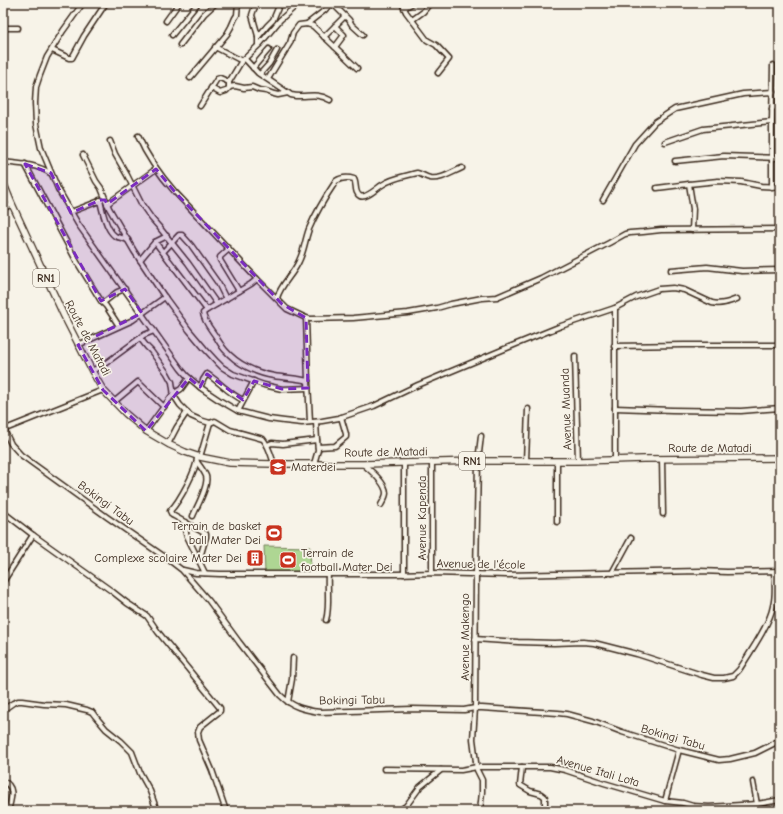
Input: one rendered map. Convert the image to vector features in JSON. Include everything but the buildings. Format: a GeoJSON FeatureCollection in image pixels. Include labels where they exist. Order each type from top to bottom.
{"type":"FeatureCollection","features":[{"type":"Feature","properties":{"kind":"highway","name":"Route de Matadi"},"geometry":{"type":"LineString","coordinates":[[3,182],[78,345],[103,390],[126,414],[146,431],[168,444],[198,458],[230,463],[274,464],[780,458]]}},
{"type":"Feature","properties":{"kind":"street"},"geometry":{"type":"LineString","coordinates":[[82,3],[47,57],[36,87],[36,124],[41,148],[58,189],[71,212],[97,252],[143,314],[181,369],[200,387],[238,411],[269,419],[297,422],[316,422],[341,417],[374,406],[418,385],[519,343],[562,326],[615,308],[647,292],[662,288],[673,288],[684,290],[717,304],[737,299]]}},
{"type":"Feature","properties":{"kind":"street"},"geometry":{"type":"LineString","coordinates":[[52,50],[72,58],[84,36],[106,3]]}},
{"type":"Feature","properties":{"kind":"street"},"geometry":{"type":"LineString","coordinates":[[166,21],[179,3]]}},
{"type":"Feature","properties":{"kind":"street"},"geometry":{"type":"LineString","coordinates":[[172,35],[198,3]]}},
{"type":"Feature","properties":{"kind":"street"},"geometry":{"type":"LineString","coordinates":[[180,44],[204,14],[216,3]]}},
{"type":"Feature","properties":{"kind":"street"},"geometry":{"type":"LineString","coordinates":[[190,78],[231,27],[238,14],[238,3]]}},
{"type":"Feature","properties":{"kind":"street"},"geometry":{"type":"LineString","coordinates":[[258,3],[252,15],[258,38],[258,46]]}},
{"type":"Feature","properties":{"kind":"street"},"geometry":{"type":"LineString","coordinates":[[258,38],[273,20],[282,3]]}},
{"type":"Feature","properties":{"kind":"street"},"geometry":{"type":"LineString","coordinates":[[211,88],[218,93],[226,91],[243,60],[258,46],[280,20],[299,3]]}},
{"type":"Feature","properties":{"kind":"street"},"geometry":{"type":"LineString","coordinates":[[307,24],[332,3],[349,20],[352,26],[363,35]]}},
{"type":"Feature","properties":{"kind":"street"},"geometry":{"type":"LineString","coordinates":[[402,3],[426,40],[436,45],[449,59],[438,73]]}},
{"type":"Feature","properties":{"kind":"street"},"geometry":{"type":"LineString","coordinates":[[404,8],[413,3]]}},
{"type":"Feature","properties":{"kind":"street"},"geometry":{"type":"LineString","coordinates":[[412,20],[423,12],[430,3]]}},
{"type":"Feature","properties":{"kind":"street"},"geometry":{"type":"LineString","coordinates":[[324,37],[345,16]]}},
{"type":"Feature","properties":{"kind":"street"},"geometry":{"type":"LineString","coordinates":[[268,79],[290,43],[297,26],[300,24],[313,26],[357,68]]}},
{"type":"Feature","properties":{"kind":"street"},"geometry":{"type":"LineString","coordinates":[[335,26],[344,35],[336,47]]}},
{"type":"Feature","properties":{"kind":"street"},"geometry":{"type":"LineString","coordinates":[[3,28],[18,28]]}},
{"type":"Feature","properties":{"kind":"street"},"geometry":{"type":"LineString","coordinates":[[215,48],[243,60],[260,74],[293,96],[322,96],[330,100]]}},
{"type":"Feature","properties":{"kind":"street"},"geometry":{"type":"LineString","coordinates":[[253,68],[269,49]]}},
{"type":"Feature","properties":{"kind":"street"},"geometry":{"type":"LineString","coordinates":[[260,74],[269,64],[277,50]]}},
{"type":"Feature","properties":{"kind":"street"},"geometry":{"type":"LineString","coordinates":[[772,187],[773,65]]}},
{"type":"Feature","properties":{"kind":"street"},"geometry":{"type":"LineString","coordinates":[[200,106],[217,79],[220,78],[229,85],[244,88],[252,87],[278,95],[288,93]]}},
{"type":"Feature","properties":{"kind":"street"},"geometry":{"type":"LineString","coordinates":[[603,200],[635,144],[655,122],[670,112],[675,109],[743,94],[773,92]]}},
{"type":"Feature","properties":{"kind":"street"},"geometry":{"type":"LineString","coordinates":[[772,102],[779,106]]}},
{"type":"Feature","properties":{"kind":"street"},"geometry":{"type":"LineString","coordinates":[[772,109],[779,106]]}},
{"type":"Feature","properties":{"kind":"street"},"geometry":{"type":"LineString","coordinates":[[665,142],[703,129],[772,122]]}},
{"type":"Feature","properties":{"kind":"street"},"geometry":{"type":"LineString","coordinates":[[138,136],[156,169],[174,192],[287,309],[306,318],[353,318],[408,313],[482,298],[497,297],[541,278],[630,232],[660,230],[780,229]]}},
{"type":"Feature","properties":{"kind":"street"},"geometry":{"type":"LineString","coordinates":[[110,141],[117,159],[142,205],[188,263],[217,304]]}},
{"type":"Feature","properties":{"kind":"street"},"geometry":{"type":"LineString","coordinates":[[82,155],[134,252],[165,297],[205,349],[222,367],[233,374],[282,389],[308,388]]}},
{"type":"Feature","properties":{"kind":"street"},"geometry":{"type":"LineString","coordinates":[[675,161],[724,156],[780,158]]}},
{"type":"Feature","properties":{"kind":"street"},"geometry":{"type":"LineString","coordinates":[[3,162],[25,164],[45,169],[51,173]]}},
{"type":"Feature","properties":{"kind":"street"},"geometry":{"type":"LineString","coordinates":[[25,164],[77,262],[119,326]]}},
{"type":"Feature","properties":{"kind":"street"},"geometry":{"type":"LineString","coordinates":[[277,298],[282,286],[299,261],[318,209],[336,181],[344,178],[354,179],[358,194],[363,196],[372,192],[389,180],[417,173],[431,178],[436,178],[462,168]]}},
{"type":"Feature","properties":{"kind":"street"},"geometry":{"type":"LineString","coordinates":[[71,212],[100,200],[106,202],[122,194],[156,169]]}},
{"type":"Feature","properties":{"kind":"street"},"geometry":{"type":"LineString","coordinates":[[657,188],[718,181],[741,182],[761,186],[780,187]]}},
{"type":"Feature","properties":{"kind":"street"},"geometry":{"type":"LineString","coordinates":[[689,184],[693,209],[692,230]]}},
{"type":"Feature","properties":{"kind":"street"},"geometry":{"type":"LineString","coordinates":[[100,200],[104,219],[112,233],[128,240]]}},
{"type":"Feature","properties":{"kind":"street"},"geometry":{"type":"LineString","coordinates":[[3,209],[12,204]]}},
{"type":"Feature","properties":{"kind":"street"},"geometry":{"type":"LineString","coordinates":[[163,252],[180,235],[185,238],[218,282],[226,299]]}},
{"type":"Feature","properties":{"kind":"street"},"geometry":{"type":"LineString","coordinates":[[140,260],[155,242],[166,236]]}},
{"type":"Feature","properties":{"kind":"street"},"geometry":{"type":"LineString","coordinates":[[155,242],[206,310]]}},
{"type":"Feature","properties":{"kind":"street"},"geometry":{"type":"LineString","coordinates":[[229,250],[220,257],[220,260],[239,291]]}},
{"type":"Feature","properties":{"kind":"street"},"geometry":{"type":"LineString","coordinates":[[671,270],[707,267],[742,271],[780,270]]}},
{"type":"Feature","properties":{"kind":"street"},"geometry":{"type":"LineString","coordinates":[[257,279],[206,310],[203,313],[204,316],[224,349],[236,361],[263,374],[308,381]]}},
{"type":"Feature","properties":{"kind":"street"},"geometry":{"type":"LineString","coordinates":[[103,303],[117,292],[125,289]]}},
{"type":"Feature","properties":{"kind":"street"},"geometry":{"type":"LineString","coordinates":[[78,345],[133,320],[165,297]]}},
{"type":"Feature","properties":{"kind":"street"},"geometry":{"type":"LineString","coordinates":[[615,308],[615,460]]}},
{"type":"Feature","properties":{"kind":"street"},"geometry":{"type":"LineString","coordinates":[[306,318],[310,422]]}},
{"type":"Feature","properties":{"kind":"street"},"geometry":{"type":"LineString","coordinates":[[92,372],[140,338],[154,330]]}},
{"type":"Feature","properties":{"kind":"street"},"geometry":{"type":"LineString","coordinates":[[140,338],[167,373],[172,382],[173,394],[180,405],[187,412],[200,420],[210,423],[215,421],[230,430],[263,439],[270,451],[274,464]]}},
{"type":"Feature","properties":{"kind":"street"},"geometry":{"type":"LineString","coordinates":[[614,346],[780,345]]}},
{"type":"Feature","properties":{"kind":"street","name":"Avenue Muanda"},"geometry":{"type":"LineString","coordinates":[[575,356],[578,461]]}},
{"type":"Feature","properties":{"kind":"street"},"geometry":{"type":"LineString","coordinates":[[200,387],[207,374],[232,394],[243,400]]}},
{"type":"Feature","properties":{"kind":"street"},"geometry":{"type":"LineString","coordinates":[[146,431],[173,394],[181,389],[189,378]]}},
{"type":"Feature","properties":{"kind":"street"},"geometry":{"type":"LineString","coordinates":[[238,411],[254,381]]}},
{"type":"Feature","properties":{"kind":"street"},"geometry":{"type":"LineString","coordinates":[[114,402],[138,382],[164,407]]}},
{"type":"Feature","properties":{"kind":"street"},"geometry":{"type":"LineString","coordinates":[[4,430],[103,390]]}},
{"type":"Feature","properties":{"kind":"street"},"geometry":{"type":"LineString","coordinates":[[615,408],[672,410],[741,410],[780,408]]}},
{"type":"Feature","properties":{"kind":"street"},"geometry":{"type":"LineString","coordinates":[[526,461],[528,409]]}},
{"type":"Feature","properties":{"kind":"street"},"geometry":{"type":"LineString","coordinates":[[168,444],[187,412]]}},
{"type":"Feature","properties":{"kind":"street"},"geometry":{"type":"LineString","coordinates":[[318,447],[335,446],[346,437],[341,417]]}},
{"type":"Feature","properties":{"kind":"street"},"geometry":{"type":"LineString","coordinates":[[314,464],[318,447],[316,422]]}},
{"type":"Feature","properties":{"kind":"street"},"geometry":{"type":"LineString","coordinates":[[199,561],[207,536],[186,522],[172,515],[170,511],[180,497],[195,470],[210,423]]}},
{"type":"Feature","properties":{"kind":"street","name":"Bokingi Tabu"},"geometry":{"type":"LineString","coordinates":[[4,430],[11,444],[21,455],[182,570],[209,602],[280,696],[288,702],[307,710],[320,712],[412,709],[464,710],[475,708],[533,710],[567,714],[593,721],[679,750],[719,760],[746,756],[775,745],[780,740]]}},
{"type":"Feature","properties":{"kind":"street","name":"Avenue Makengo"},"geometry":{"type":"LineString","coordinates":[[480,811],[482,780],[477,770],[473,739],[475,708],[478,461],[481,436]]}},
{"type":"Feature","properties":{"kind":"street"},"geometry":{"type":"LineString","coordinates":[[267,445],[272,443],[283,444],[317,440]]}},
{"type":"Feature","properties":{"kind":"street"},"geometry":{"type":"LineString","coordinates":[[192,516],[202,496],[206,482],[206,475],[198,458]]}},
{"type":"Feature","properties":{"kind":"street"},"geometry":{"type":"LineString","coordinates":[[662,459],[663,514]]}},
{"type":"Feature","properties":{"kind":"street"},"geometry":{"type":"LineString","coordinates":[[556,461],[557,522]]}},
{"type":"Feature","properties":{"kind":"street","name":"Avenue Kapenda"},"geometry":{"type":"LineString","coordinates":[[432,462],[432,573]]}},
{"type":"Feature","properties":{"kind":"street"},"geometry":{"type":"LineString","coordinates":[[404,463],[404,574]]}},
{"type":"Feature","properties":{"kind":"street"},"geometry":{"type":"LineString","coordinates":[[363,464],[379,479],[385,488],[386,496],[381,505]]}},
{"type":"Feature","properties":{"kind":"street"},"geometry":{"type":"LineString","coordinates":[[3,512],[126,603],[147,616],[158,632],[220,708],[220,711],[200,728],[198,732],[199,740],[212,770],[226,811]]}},
{"type":"Feature","properties":{"kind":"street"},"geometry":{"type":"LineString","coordinates":[[186,522],[186,534],[205,573]]}},
{"type":"Feature","properties":{"kind":"street"},"geometry":{"type":"LineString","coordinates":[[3,582],[34,536]]}},
{"type":"Feature","properties":{"kind":"street"},"geometry":{"type":"LineString","coordinates":[[612,573],[631,538]]}},
{"type":"Feature","properties":{"kind":"street","name":"Avenue de l'école"},"geometry":{"type":"LineString","coordinates":[[182,570],[196,573],[432,573],[507,575],[686,571],[780,571]]}},
{"type":"Feature","properties":{"kind":"street"},"geometry":{"type":"LineString","coordinates":[[475,639],[518,642],[594,643],[637,654],[714,678],[733,676],[762,632],[768,620],[773,607],[775,586],[774,572]]}},
{"type":"Feature","properties":{"kind":"street"},"geometry":{"type":"LineString","coordinates":[[326,620],[328,574]]}},
{"type":"Feature","properties":{"kind":"street"},"geometry":{"type":"LineString","coordinates":[[288,702],[292,679],[293,658]]}},
{"type":"Feature","properties":{"kind":"street"},"geometry":{"type":"LineString","coordinates":[[3,710],[18,701],[66,706],[87,710],[132,752],[158,811]]}},
{"type":"Feature","properties":{"kind":"street"},"geometry":{"type":"LineString","coordinates":[[665,801],[679,750]]}},
{"type":"Feature","properties":{"kind":"street","name":"Avenue Itali Lota"},"geometry":{"type":"LineString","coordinates":[[384,770],[461,770],[477,767],[550,768],[565,770],[665,801],[700,807],[757,804],[780,800]]}},
{"type":"Feature","properties":{"kind":"street"},"geometry":{"type":"LineString","coordinates":[[522,767],[520,785],[545,797],[545,811]]}},
{"type":"Feature","properties":{"kind":"street"},"geometry":{"type":"LineString","coordinates":[[401,811],[406,807],[421,787],[441,770]]}},
{"type":"Feature","properties":{"kind":"street"},"geometry":{"type":"LineString","coordinates":[[3,781],[10,786],[12,791],[8,811]]}},
{"type":"Feature","properties":{"kind":"street"},"geometry":{"type":"LineString","coordinates":[[753,782],[757,804]]}},
{"type":"Feature","properties":{"kind":"street"},"geometry":{"type":"LineString","coordinates":[[740,805],[740,811]]}},
{"type":"Feature","properties":{"kind":"highlighted area"},"geometry":{"type":"Polygon","coordinates":[[[25,164],[51,173],[71,213],[100,200],[105,200],[107,204],[156,169],[175,192],[282,304],[306,318],[308,388],[282,389],[254,381],[243,400],[207,374],[200,387],[189,378],[146,431],[103,390],[78,345],[142,313],[125,289],[101,301],[25,164]]]}},
{"type":"Feature","properties":{"kind":"green space","name":"Terrain de football Mater Dei"},"geometry":{"type":"Polygon","coordinates":[[[264,546],[310,547],[311,573],[265,573],[264,546]]]}},
{"type":"Feature","properties":{"kind":"place","name":"Materdei"},"geometry":{"type":"Point","coordinates":[278,467]}},
{"type":"Feature","properties":{"kind":"place","name":"Terrain de basket ball Mater Dei"},"geometry":{"type":"Point","coordinates":[274,533]}},
{"type":"Feature","properties":{"kind":"place","name":"Complexe scolaire Mater Dei"},"geometry":{"type":"Point","coordinates":[255,558]}},
{"type":"Feature","properties":{"kind":"place","name":"Terrain de football Mater Dei"},"geometry":{"type":"Point","coordinates":[288,560]}}]}
